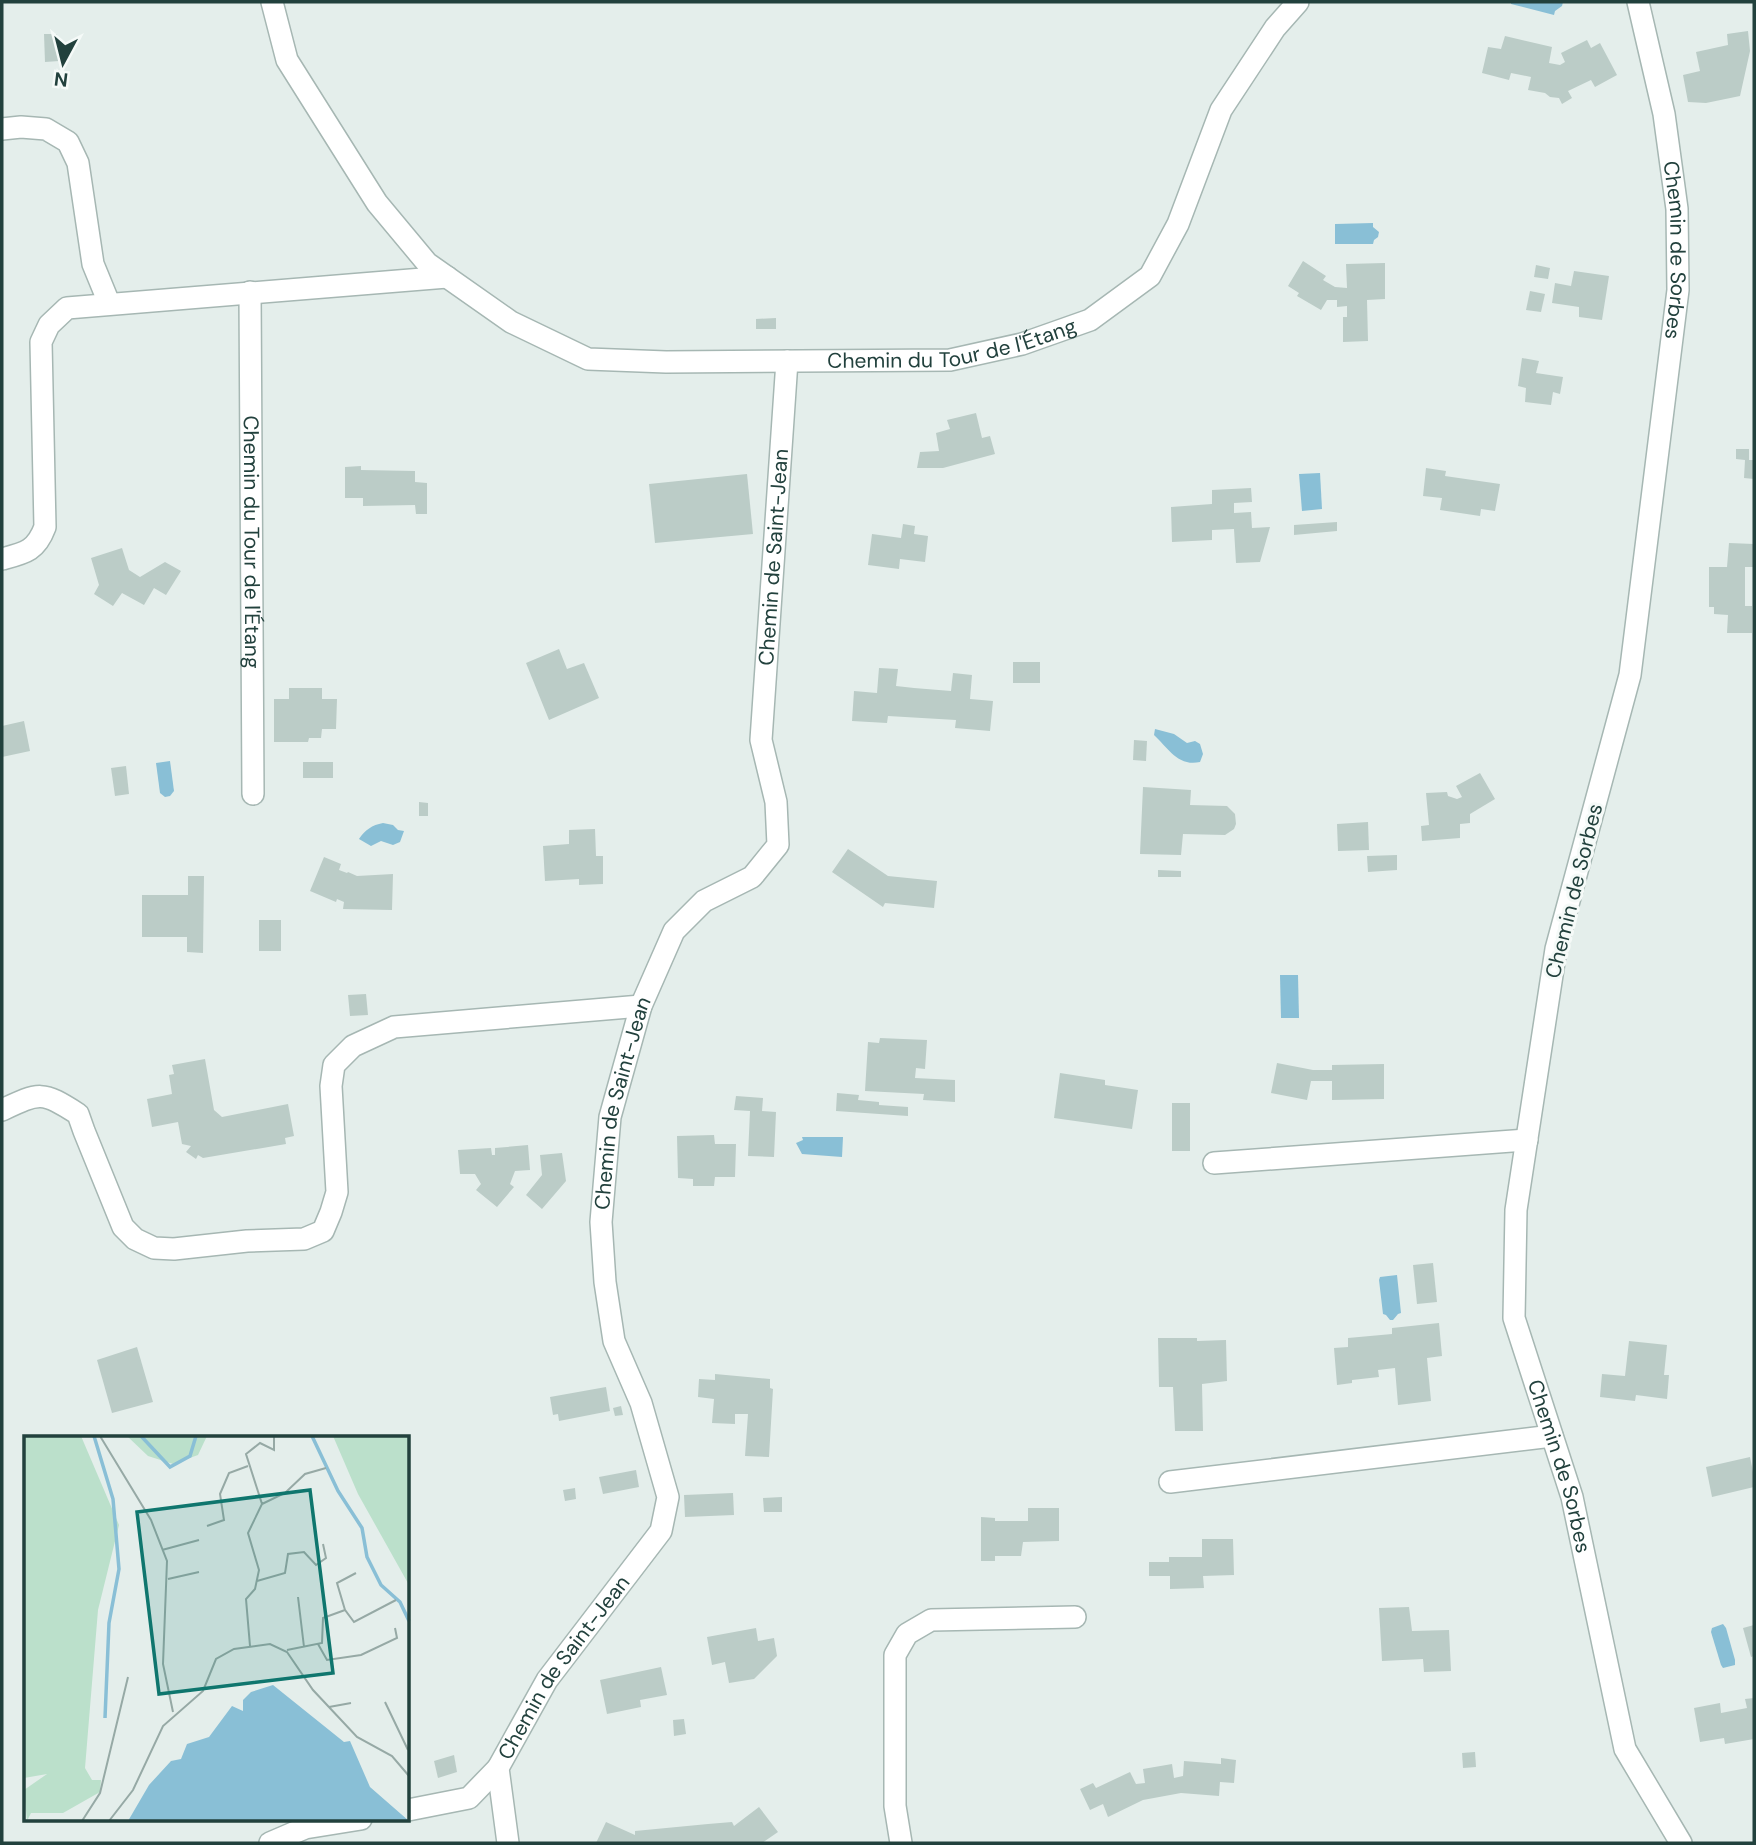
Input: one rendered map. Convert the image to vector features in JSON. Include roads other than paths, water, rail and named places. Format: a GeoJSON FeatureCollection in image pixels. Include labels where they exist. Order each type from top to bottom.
{"type":"FeatureCollection","features":[{"type":"Feature","properties":{"kind":"street","name":"Chemin du Tour de l'Étang"},"geometry":{"type":"LineString","coordinates":[[272,2],[287,60],[377,203],[427,263],[511,322],[588,359],[666,362],[950,360],[1022,344],[1090,320],[1150,276],[1178,223],[1221,110],[1275,28],[1298,2]]}},
{"type":"Feature","properties":{"kind":"street","name":"Chemin de Sorbes"},"geometry":{"type":"LineString","coordinates":[[1638,2],[1664,114],[1677,209],[1678,290],[1630,675],[1556,949],[1516,1210],[1514,1318],[1573,1497],[1625,1749],[1681,1843]]}},
{"type":"Feature","properties":{"kind":"street"},"geometry":{"type":"LineString","coordinates":[[2,129],[46,129],[68,142],[78,163],[93,264],[109,303]]}},
{"type":"Feature","properties":{"kind":"street"},"geometry":{"type":"LineString","coordinates":[[2,559],[25,554],[39,542],[45,527],[41,342],[49,325],[66,308],[447,277]]}},
{"type":"Feature","properties":{"kind":"street","name":"Chemin du Tour de l'Étang"},"geometry":{"type":"LineString","coordinates":[[250,292],[254,794]]}},
{"type":"Feature","properties":{"kind":"street","name":"Chemin de Saint-Jean"},"geometry":{"type":"LineString","coordinates":[[508,1843],[498,1768],[547,1680],[661,1531],[668,1497],[640,1404],[614,1341],[605,1282],[601,1222],[610,1117],[641,1006],[674,931],[705,901],[752,877],[778,845],[776,802],[761,740],[787,361]]}},
{"type":"Feature","properties":{"kind":"street"},"geometry":{"type":"LineString","coordinates":[[2,1110],[31,1096],[53,1098],[78,1114],[123,1227],[135,1239],[154,1248],[174,1249],[247,1241],[304,1239],[323,1231],[337,1192],[331,1086],[334,1065],[353,1046],[394,1027],[641,1006]]}},
{"type":"Feature","properties":{"kind":"street"},"geometry":{"type":"LineString","coordinates":[[1214,1163],[1527,1140]]}},
{"type":"Feature","properties":{"kind":"street"},"geometry":{"type":"LineString","coordinates":[[1170,1482],[1552,1436]]}},
{"type":"Feature","properties":{"kind":"street"},"geometry":{"type":"LineString","coordinates":[[901,1843],[895,1806],[895,1655],[907,1634],[931,1620],[1075,1617]]}},
{"type":"Feature","properties":{"kind":"street"},"geometry":{"type":"LineString","coordinates":[[410,1810],[469,1798],[498,1768]]}},
{"type":"Feature","properties":{"kind":"street"},"geometry":{"type":"LineString","coordinates":[[270,1843],[305,1828],[354,1820]]}},
{"type":"Feature","properties":{"kind":"water"},"geometry":{"type":"Polygon","coordinates":[[[1511,2],[1563,2],[1554,15],[1511,2]]]}},
{"type":"Feature","properties":{"kind":"water"},"geometry":{"type":"Polygon","coordinates":[[[1373,223],[1373,227],[1379,232],[1373,244],[1335,244],[1335,224],[1373,223]]]}},
{"type":"Feature","properties":{"kind":"water"},"geometry":{"type":"Polygon","coordinates":[[[1320,473],[1322,509],[1302,511],[1299,474],[1320,473]]]}},
{"type":"Feature","properties":{"kind":"water"},"geometry":{"type":"Polygon","coordinates":[[[1155,729],[1174,734],[1187,743],[1195,741],[1200,744],[1203,754],[1200,762],[1192,763],[1179,759],[1154,735],[1155,729]]]}},
{"type":"Feature","properties":{"kind":"water"},"geometry":{"type":"Polygon","coordinates":[[[170,761],[174,791],[165,797],[160,793],[156,763],[170,761]]]}},
{"type":"Feature","properties":{"kind":"water"},"geometry":{"type":"Polygon","coordinates":[[[383,823],[404,831],[400,842],[393,845],[381,841],[371,846],[359,839],[369,828],[383,823]]]}},
{"type":"Feature","properties":{"kind":"water"},"geometry":{"type":"Polygon","coordinates":[[[1280,975],[1298,975],[1299,1018],[1281,1018],[1280,975]]]}},
{"type":"Feature","properties":{"kind":"water"},"geometry":{"type":"Polygon","coordinates":[[[802,1137],[843,1137],[842,1157],[802,1154],[796,1143],[803,1140],[802,1137]]]}},
{"type":"Feature","properties":{"kind":"water"},"geometry":{"type":"Polygon","coordinates":[[[1397,1275],[1401,1313],[1390,1320],[1383,1314],[1379,1280],[1380,1277],[1397,1275]]]}},
{"type":"Feature","properties":{"kind":"water"},"geometry":{"type":"Polygon","coordinates":[[[1723,1624],[1735,1665],[1723,1668],[1711,1632],[1712,1628],[1723,1624]]]}}]}
